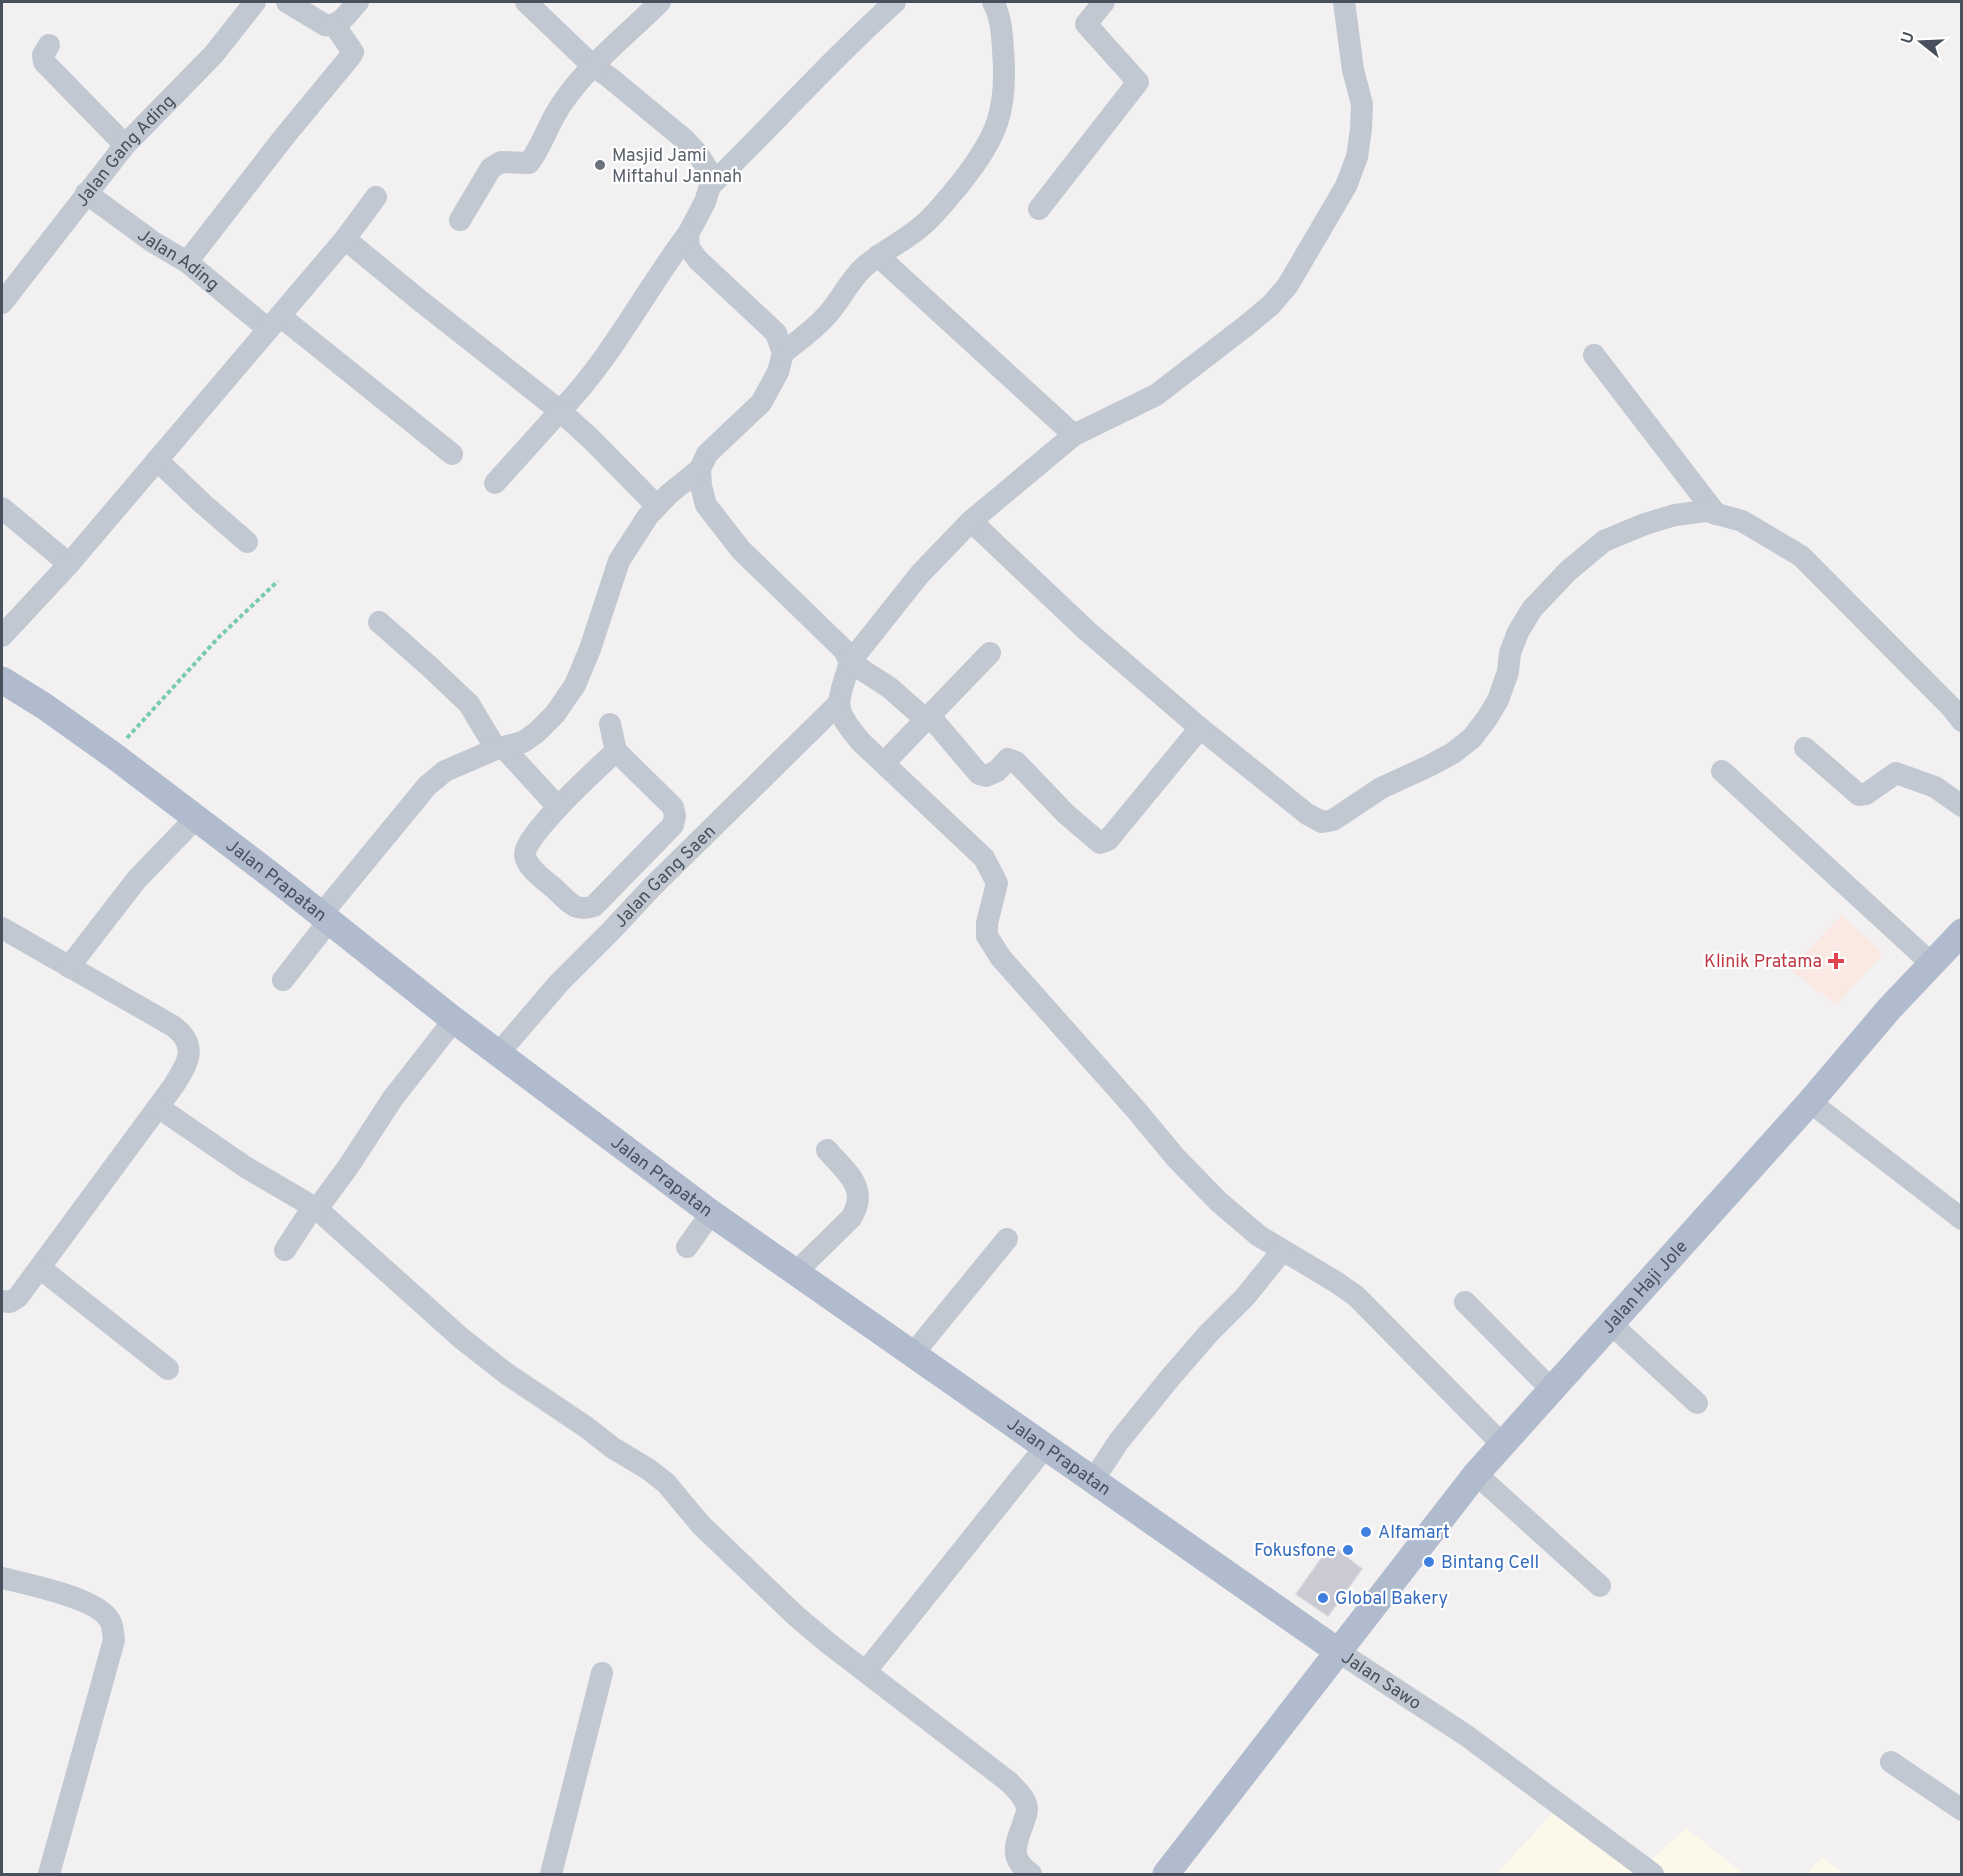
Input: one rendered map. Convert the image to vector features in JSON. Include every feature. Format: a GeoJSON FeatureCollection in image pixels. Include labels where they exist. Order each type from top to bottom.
{"type":"FeatureCollection","features":[{"type":"Feature","properties":{"kind":"main road","name":"Jalan Prapatan"},"geometry":{"type":"LineString","coordinates":[[2,680],[44,706],[113,755],[498,1054],[711,1213],[1339,1652]]}},
{"type":"Feature","properties":{"kind":"main road","name":"Jalan Haji Jole"},"geometry":{"type":"LineString","coordinates":[[1339,1652],[1476,1474],[1810,1102],[1889,1009],[1962,932]]}},
{"type":"Feature","properties":{"kind":"main road","name":"Jalan Sawo"},"geometry":{"type":"LineString","coordinates":[[1166,1875],[1339,1652]]}},
{"type":"Feature","properties":{"kind":"street","name":"Jalan Gang Ading"},"geometry":{"type":"LineString","coordinates":[[3,299],[125,145],[214,54],[255,2]]}},
{"type":"Feature","properties":{"kind":"street"},"geometry":{"type":"LineString","coordinates":[[187,262],[352,52],[334,26],[325,25],[287,2]]}},
{"type":"Feature","properties":{"kind":"street"},"geometry":{"type":"LineString","coordinates":[[334,26],[358,2]]}},
{"type":"Feature","properties":{"kind":"street"},"geometry":{"type":"LineString","coordinates":[[495,483],[594,372],[688,234],[705,202],[710,186],[708,170],[698,154],[684,139],[593,66],[526,2]]}},
{"type":"Feature","properties":{"kind":"street"},"geometry":{"type":"LineString","coordinates":[[460,220],[491,168],[501,162],[529,163],[536,154],[563,101],[593,66],[660,2]]}},
{"type":"Feature","properties":{"kind":"street"},"geometry":{"type":"LineString","coordinates":[[710,186],[818,74],[895,2]]}},
{"type":"Feature","properties":{"kind":"street"},"geometry":{"type":"LineString","coordinates":[[1039,209],[1138,82],[1086,24],[1104,2]]}},
{"type":"Feature","properties":{"kind":"street"},"geometry":{"type":"LineString","coordinates":[[1344,2],[1353,70],[1362,104],[1357,157],[1346,186],[1288,285],[1247,325],[1156,395],[1074,435],[971,521],[920,574],[850,662],[838,704],[840,716],[861,742],[984,858],[997,883],[987,923],[987,936],[1000,958],[1176,1158],[1219,1202],[1259,1236],[1356,1296],[1502,1444]]}},
{"type":"Feature","properties":{"kind":"street"},"geometry":{"type":"LineString","coordinates":[[783,353],[827,315],[850,282],[878,256],[908,238],[939,210],[982,157],[995,133],[1003,106],[1005,88],[1002,6]]}},
{"type":"Feature","properties":{"kind":"street"},"geometry":{"type":"LineString","coordinates":[[49,45],[43,55],[44,62],[125,145]]}},
{"type":"Feature","properties":{"kind":"street","name":"Jalan Ading"},"geometry":{"type":"LineString","coordinates":[[87,193],[153,242],[187,262],[274,322],[452,454]]}},
{"type":"Feature","properties":{"kind":"street"},"geometry":{"type":"LineString","coordinates":[[2,636],[69,564],[345,239],[376,197]]}},
{"type":"Feature","properties":{"kind":"street"},"geometry":{"type":"LineString","coordinates":[[283,980],[324,918],[427,786],[445,771],[500,748],[522,742],[537,732],[555,714],[575,684],[590,649],[619,561],[648,516],[700,469],[707,453],[760,403],[778,372],[783,353],[776,333],[698,260],[689,248],[688,234]]}},
{"type":"Feature","properties":{"kind":"street"},"geometry":{"type":"LineString","coordinates":[[345,239],[560,411],[657,506]]}},
{"type":"Feature","properties":{"kind":"street"},"geometry":{"type":"LineString","coordinates":[[878,256],[1074,435]]}},
{"type":"Feature","properties":{"kind":"street"},"geometry":{"type":"LineString","coordinates":[[1594,355],[1716,514]]}},
{"type":"Feature","properties":{"kind":"street"},"geometry":{"type":"LineString","coordinates":[[157,460],[247,542]]}},
{"type":"Feature","properties":{"kind":"street"},"geometry":{"type":"LineString","coordinates":[[700,469],[701,486],[706,505],[719,524],[778,588],[844,650],[850,662],[890,688],[927,717],[979,774],[986,776],[997,771],[1008,759],[1016,762],[1066,814],[1100,843],[1108,840],[1200,728]]}},
{"type":"Feature","properties":{"kind":"street"},"geometry":{"type":"LineString","coordinates":[[2,508],[69,564]]}},
{"type":"Feature","properties":{"kind":"street"},"geometry":{"type":"LineString","coordinates":[[971,521],[1086,630],[1200,728],[1307,814],[1322,822],[1333,820],[1381,788],[1453,753],[1472,738],[1498,700],[1508,672],[1510,653],[1527,616],[1587,553],[1605,541],[1645,524],[1675,515],[1706,512],[1742,520],[1772,536],[1801,556],[1962,721]]}},
{"type":"Feature","properties":{"kind":"street"},"geometry":{"type":"LineString","coordinates":[[379,622],[469,704],[500,748],[558,807]]}},
{"type":"Feature","properties":{"kind":"street"},"geometry":{"type":"LineString","coordinates":[[884,763],[990,653]]}},
{"type":"Feature","properties":{"kind":"street","name":"Jalan Gang Saen"},"geometry":{"type":"LineString","coordinates":[[498,1054],[559,983],[651,888],[838,704]]}},
{"type":"Feature","properties":{"kind":"street"},"geometry":{"type":"LineString","coordinates":[[610,724],[616,750],[673,807],[675,816],[673,825],[594,906],[585,909],[574,906],[527,863],[525,852],[530,840],[558,807],[616,750]]}},
{"type":"Feature","properties":{"kind":"street"},"geometry":{"type":"LineString","coordinates":[[1805,748],[1859,795],[1866,794],[1896,773],[1935,787],[1962,806]]}},
{"type":"Feature","properties":{"kind":"street"},"geometry":{"type":"LineString","coordinates":[[1722,771],[1932,964]]}},
{"type":"Feature","properties":{"kind":"street"},"geometry":{"type":"LineString","coordinates":[[69,967],[137,879],[195,819]]}},
{"type":"Feature","properties":{"kind":"street"},"geometry":{"type":"LineString","coordinates":[[2,928],[173,1026],[187,1038],[189,1051],[184,1067],[158,1107],[40,1268],[16,1300],[2,1301]]}},
{"type":"Feature","properties":{"kind":"street"},"geometry":{"type":"LineString","coordinates":[[285,1250],[348,1167],[393,1098],[454,1020]]}},
{"type":"Feature","properties":{"kind":"street"},"geometry":{"type":"LineString","coordinates":[[1810,1102],[1961,1217]]}},
{"type":"Feature","properties":{"kind":"street"},"geometry":{"type":"LineString","coordinates":[[158,1107],[247,1168],[315,1208],[461,1338],[507,1374],[586,1427],[613,1449],[648,1469],[666,1483],[701,1525],[828,1644],[1009,1782],[1023,1797],[1027,1810],[1015,1843],[1016,1858],[1022,1868],[1031,1875]]}},
{"type":"Feature","properties":{"kind":"street"},"geometry":{"type":"LineString","coordinates":[[795,1273],[851,1218],[858,1207],[859,1194],[853,1180],[827,1150]]}},
{"type":"Feature","properties":{"kind":"street"},"geometry":{"type":"LineString","coordinates":[[687,1247],[711,1213]]}},
{"type":"Feature","properties":{"kind":"street"},"geometry":{"type":"LineString","coordinates":[[912,1355],[1007,1239]]}},
{"type":"Feature","properties":{"kind":"street"},"geometry":{"type":"LineString","coordinates":[[1094,1479],[1119,1441],[1169,1379],[1208,1334],[1245,1297],[1282,1251]]}},
{"type":"Feature","properties":{"kind":"street"},"geometry":{"type":"LineString","coordinates":[[40,1268],[168,1370]]}},
{"type":"Feature","properties":{"kind":"street"},"geometry":{"type":"LineString","coordinates":[[1465,1302],[1551,1389]]}},
{"type":"Feature","properties":{"kind":"street"},"geometry":{"type":"LineString","coordinates":[[1610,1323],[1697,1403]]}},
{"type":"Feature","properties":{"kind":"street"},"geometry":{"type":"LineString","coordinates":[[866,1671],[1046,1447]]}},
{"type":"Feature","properties":{"kind":"street"},"geometry":{"type":"LineString","coordinates":[[1476,1474],[1600,1586]]}},
{"type":"Feature","properties":{"kind":"street"},"geometry":{"type":"LineString","coordinates":[[2,1578],[92,1604],[110,1620],[114,1640],[49,1875]]}},
{"type":"Feature","properties":{"kind":"street","name":"Jalan Sawo"},"geometry":{"type":"LineString","coordinates":[[1339,1652],[1467,1736],[1653,1875]]}},
{"type":"Feature","properties":{"kind":"street"},"geometry":{"type":"LineString","coordinates":[[551,1875],[602,1673]]}},
{"type":"Feature","properties":{"kind":"street"},"geometry":{"type":"LineString","coordinates":[[1891,1762],[1962,1810]]}},
{"type":"Feature","properties":{"kind":"path"},"geometry":{"type":"LineString","coordinates":[[113,755],[218,638],[278,581]]}},
{"type":"Feature","properties":{"kind":"shaded area","name":"Klinik Pratama"},"geometry":{"type":"Polygon","coordinates":[[[1841,915],[1883,953],[1836,1005],[1790,969],[1841,915]]]}},
{"type":"Feature","properties":{"kind":"shaded area"},"geometry":{"type":"Polygon","coordinates":[[[1563,1802],[1641,1869],[1686,1828],[1744,1874],[1496,1874],[1563,1802]]]}},
{"type":"Feature","properties":{"kind":"shaded area"},"geometry":{"type":"Polygon","coordinates":[[[1822,1857],[1845,1874],[1807,1874],[1822,1857]]]}},
{"type":"Feature","properties":{"kind":"building"},"geometry":{"type":"Polygon","coordinates":[[[1331,1545],[1362,1569],[1328,1616],[1296,1594],[1331,1545]]]}},
{"type":"Feature","properties":{"kind":"place","name":"Masjid Jami Miftahul Jannah"},"geometry":{"type":"Point","coordinates":[600,165]}},
{"type":"Feature","properties":{"kind":"place","name":"Klinik Pratama"},"geometry":{"type":"Point","coordinates":[1836,961]}},
{"type":"Feature","properties":{"kind":"place","name":"Alfamart"},"geometry":{"type":"Point","coordinates":[1366,1532]}},
{"type":"Feature","properties":{"kind":"place","name":"Fokusfone"},"geometry":{"type":"Point","coordinates":[1348,1550]}},
{"type":"Feature","properties":{"kind":"place","name":"Bintang Cell"},"geometry":{"type":"Point","coordinates":[1429,1562]}},
{"type":"Feature","properties":{"kind":"place","name":"Global Bakery"},"geometry":{"type":"Point","coordinates":[1323,1598]}}]}
